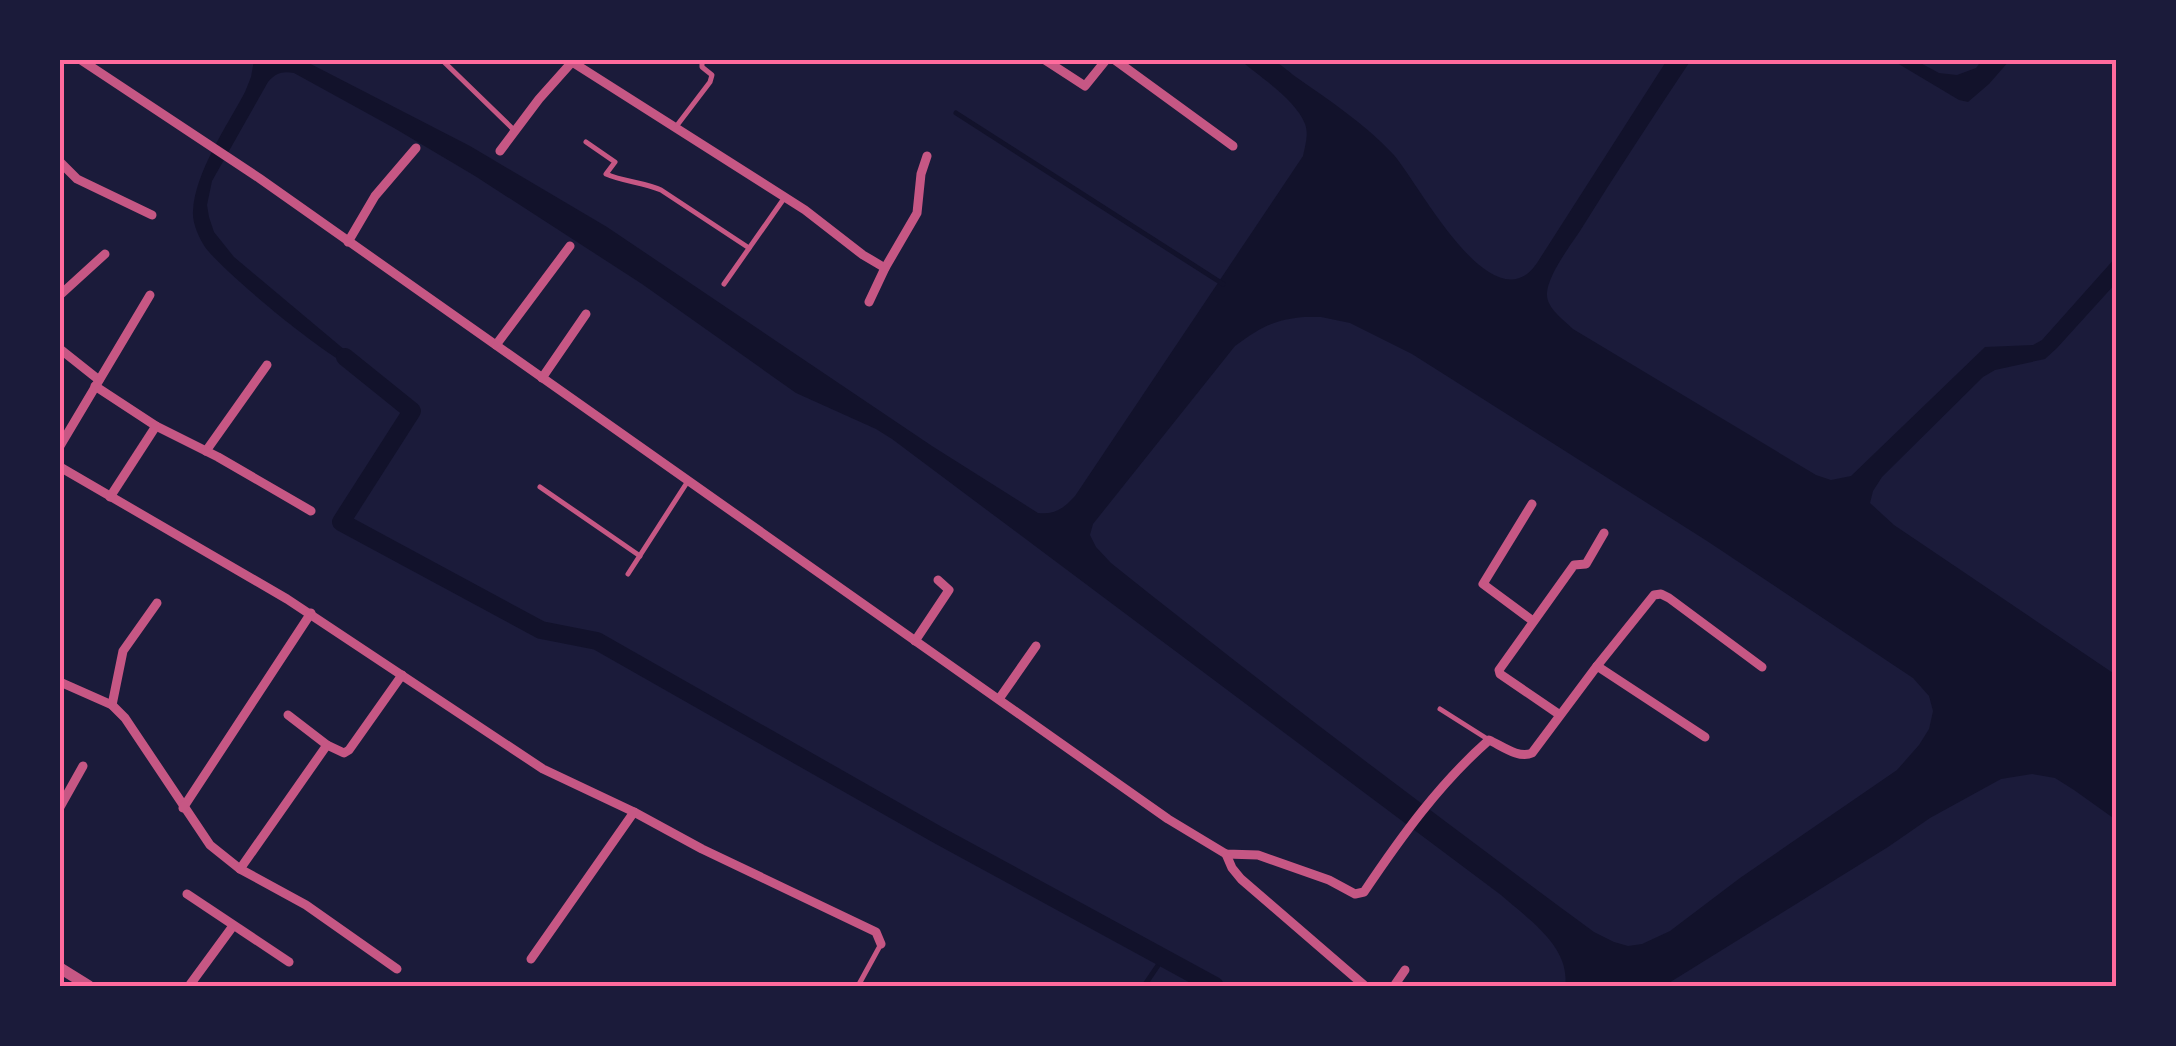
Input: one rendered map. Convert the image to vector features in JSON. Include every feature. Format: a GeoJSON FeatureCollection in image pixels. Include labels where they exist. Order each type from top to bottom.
{"type":"FeatureCollection","features":[{"type":"Feature","properties":{"kind":"street"},"geometry":{"type":"LineString","coordinates":[[80,60],[204,140],[1168,819],[1226,854],[1258,855],[1317,875],[1354,894],[1364,892],[1396,843],[1435,795],[1489,740],[1526,756],[1532,753],[1654,595],[1669,598],[1762,668]]}},
{"type":"Feature","properties":{"kind":"street"},"geometry":{"type":"LineString","coordinates":[[1045,60],[1085,86],[1106,60]]}},
{"type":"Feature","properties":{"kind":"street"},"geometry":{"type":"LineString","coordinates":[[1115,60],[1233,146]]}},
{"type":"Feature","properties":{"kind":"street"},"geometry":{"type":"LineString","coordinates":[[500,151],[538,99],[578,63],[805,210],[885,268]]}},
{"type":"Feature","properties":{"kind":"street"},"geometry":{"type":"LineString","coordinates":[[348,242],[375,196],[416,148]]}},
{"type":"Feature","properties":{"kind":"street"},"geometry":{"type":"LineString","coordinates":[[869,302],[917,212],[920,174],[927,156]]}},
{"type":"Feature","properties":{"kind":"street"},"geometry":{"type":"LineString","coordinates":[[60,162],[77,179],[152,215]]}},
{"type":"Feature","properties":{"kind":"street"},"geometry":{"type":"LineString","coordinates":[[496,346],[570,246]]}},
{"type":"Feature","properties":{"kind":"street"},"geometry":{"type":"LineString","coordinates":[[60,295],[105,254]]}},
{"type":"Feature","properties":{"kind":"street"},"geometry":{"type":"LineString","coordinates":[[60,446],[150,295]]}},
{"type":"Feature","properties":{"kind":"street"},"geometry":{"type":"LineString","coordinates":[[542,378],[586,314]]}},
{"type":"Feature","properties":{"kind":"street"},"geometry":{"type":"LineString","coordinates":[[60,349],[97,383],[156,426],[206,450],[312,512]]}},
{"type":"Feature","properties":{"kind":"street"},"geometry":{"type":"LineString","coordinates":[[206,450],[267,365]]}},
{"type":"Feature","properties":{"kind":"street"},"geometry":{"type":"LineString","coordinates":[[110,497],[156,426]]}},
{"type":"Feature","properties":{"kind":"street"},"geometry":{"type":"LineString","coordinates":[[60,468],[310,614],[543,769],[876,932],[881,944]]}},
{"type":"Feature","properties":{"kind":"street"},"geometry":{"type":"LineString","coordinates":[[1532,504],[1483,584],[1533,621]]}},
{"type":"Feature","properties":{"kind":"street"},"geometry":{"type":"LineString","coordinates":[[1560,714],[1499,670],[1574,565],[1586,564],[1604,534]]}},
{"type":"Feature","properties":{"kind":"street"},"geometry":{"type":"LineString","coordinates":[[915,641],[949,590],[938,580]]}},
{"type":"Feature","properties":{"kind":"street"},"geometry":{"type":"LineString","coordinates":[[112,706],[123,650],[157,603]]}},
{"type":"Feature","properties":{"kind":"street"},"geometry":{"type":"LineString","coordinates":[[183,808],[310,614]]}},
{"type":"Feature","properties":{"kind":"street"},"geometry":{"type":"LineString","coordinates":[[999,698],[1036,646]]}},
{"type":"Feature","properties":{"kind":"street"},"geometry":{"type":"LineString","coordinates":[[1597,666],[1705,736]]}},
{"type":"Feature","properties":{"kind":"street"},"geometry":{"type":"LineString","coordinates":[[288,715],[344,753],[402,676]]}},
{"type":"Feature","properties":{"kind":"street"},"geometry":{"type":"LineString","coordinates":[[60,682],[112,706],[125,718],[210,844],[240,869],[306,905],[397,969]]}},
{"type":"Feature","properties":{"kind":"street"},"geometry":{"type":"LineString","coordinates":[[240,869],[327,745]]}},
{"type":"Feature","properties":{"kind":"street"},"geometry":{"type":"LineString","coordinates":[[60,806],[82,766]]}},
{"type":"Feature","properties":{"kind":"street"},"geometry":{"type":"LineString","coordinates":[[531,958],[634,812]]}},
{"type":"Feature","properties":{"kind":"street"},"geometry":{"type":"LineString","coordinates":[[1226,854],[1241,880],[1366,986]]}},
{"type":"Feature","properties":{"kind":"street"},"geometry":{"type":"LineString","coordinates":[[187,894],[288,962]]}},
{"type":"Feature","properties":{"kind":"street"},"geometry":{"type":"LineString","coordinates":[[189,986],[233,926]]}},
{"type":"Feature","properties":{"kind":"street"},"geometry":{"type":"LineString","coordinates":[[60,968],[89,986]]}},
{"type":"Feature","properties":{"kind":"street"},"geometry":{"type":"LineString","coordinates":[[1394,986],[1405,970]]}},
{"type":"Feature","properties":{"kind":"lane"},"geometry":{"type":"LineString","coordinates":[[442,60],[514,130]]}},
{"type":"Feature","properties":{"kind":"lane"},"geometry":{"type":"LineString","coordinates":[[676,128],[710,82],[712,75],[702,66],[702,60]]}},
{"type":"Feature","properties":{"kind":"lane"},"geometry":{"type":"LineString","coordinates":[[586,142],[614,162],[606,174],[661,190],[749,248]]}},
{"type":"Feature","properties":{"kind":"lane"},"geometry":{"type":"LineString","coordinates":[[724,284],[785,197]]}},
{"type":"Feature","properties":{"kind":"lane"},"geometry":{"type":"LineString","coordinates":[[628,574],[688,481]]}},
{"type":"Feature","properties":{"kind":"lane"},"geometry":{"type":"LineString","coordinates":[[540,487],[640,556]]}},
{"type":"Feature","properties":{"kind":"lane"},"geometry":{"type":"LineString","coordinates":[[1440,709],[1489,740]]}},
{"type":"Feature","properties":{"kind":"lane"},"geometry":{"type":"LineString","coordinates":[[858,986],[881,944]]}},
{"type":"Feature","properties":{"kind":"shaded area"},"geometry":{"type":"Polygon","coordinates":[[[254,60],[303,60],[470,146],[607,227],[932,446],[1038,513],[1049,513],[1075,496],[1303,156],[1307,132],[1300,115],[1240,60],[1274,61],[1359,123],[1393,154],[1470,257],[1490,273],[1509,279],[1527,274],[1537,263],[1667,60],[1691,60],[1560,261],[1548,286],[1547,298],[1573,329],[1816,475],[1831,480],[1851,476],[1985,347],[2033,345],[2042,340],[2116,257],[2116,283],[2057,348],[2045,359],[1995,370],[1983,377],[1882,477],[1870,503],[1894,525],[2116,675],[2116,820],[2055,778],[2032,774],[2001,779],[1930,818],[1664,986],[1565,986],[1565,972],[1554,946],[1501,895],[892,439],[796,393],[642,284],[475,176],[294,73],[283,73],[268,82],[212,181],[207,205],[214,232],[234,257],[358,361],[361,370],[329,353],[233,276],[205,247],[195,225],[193,211],[199,181],[251,77],[254,60]],[[1321,317],[1275,323],[1235,346],[1093,524],[1090,535],[1111,563],[1594,932],[1628,946],[1670,931],[1897,770],[1919,745],[1929,729],[1933,711],[1929,696],[1913,678],[1707,541],[1412,354],[1350,323],[1321,317]]]}},
{"type":"Feature","properties":{"kind":"shaded area"},"geometry":{"type":"Polygon","coordinates":[[[1892,60],[1915,60],[1939,73],[1957,75],[1976,68],[1982,60],[2010,60],[1968,102],[1892,60]]]}},
{"type":"Feature","properties":{"kind":"waterway"},"geometry":{"type":"LineString","coordinates":[[956,113],[1223,284]]}},
{"type":"Feature","properties":{"kind":"waterway"},"geometry":{"type":"LineString","coordinates":[[345,357],[412,411],[341,522],[541,630],[597,641],[938,835],[1215,986]]}},
{"type":"Feature","properties":{"kind":"waterway"},"geometry":{"type":"LineString","coordinates":[[1144,986],[1163,958]]}}]}
